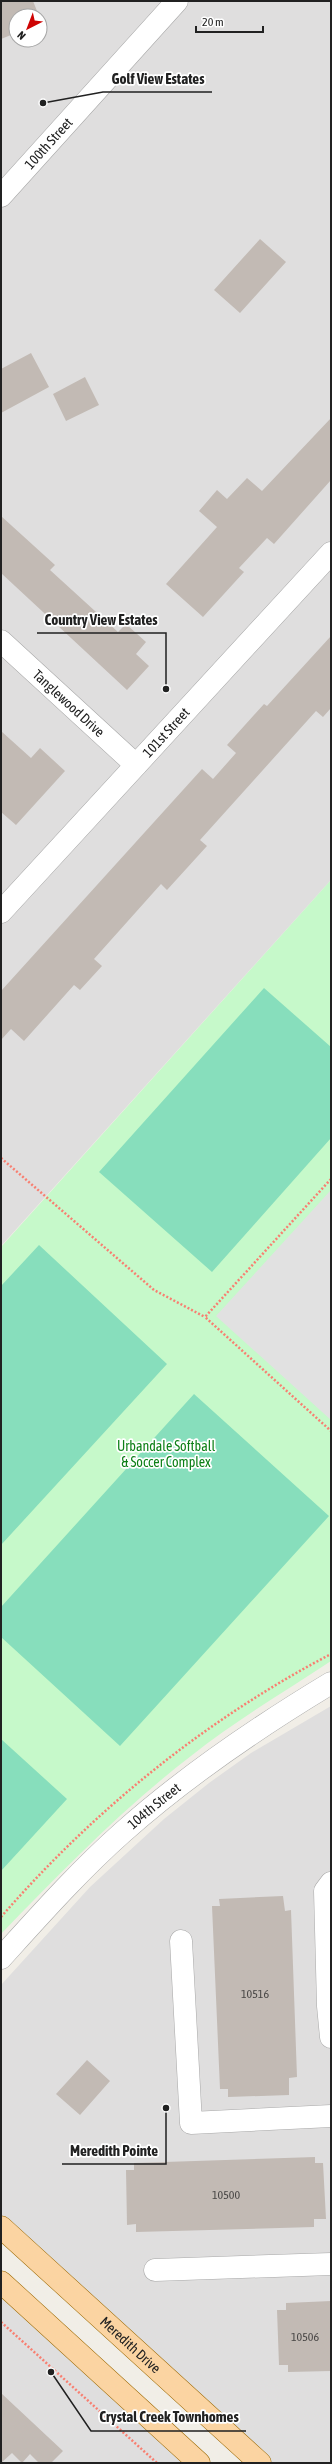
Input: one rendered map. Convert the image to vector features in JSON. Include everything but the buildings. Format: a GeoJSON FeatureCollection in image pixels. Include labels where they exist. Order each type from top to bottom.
{"type":"FeatureCollection","features":[{"type":"Feature","properties":{"kind":"main road","name":"Meredith Drive"},"geometry":{"type":"LineString","coordinates":[[1,2227],[260,2463]]}},
{"type":"Feature","properties":{"kind":"main road"},"geometry":{"type":"LineString","coordinates":[[1,2282],[199,2463]]}},
{"type":"Feature","properties":{"kind":"street","name":"100th Street"},"geometry":{"type":"LineString","coordinates":[[1,196],[177,1]]}},
{"type":"Feature","properties":{"kind":"street","name":"101st Street"},"geometry":{"type":"LineString","coordinates":[[1,912],[331,553]]}},
{"type":"Feature","properties":{"kind":"street","name":"Tanglewood Drive"},"geometry":{"type":"LineString","coordinates":[[1,641],[136,765]]}},
{"type":"Feature","properties":{"kind":"street","name":"104th Street"},"geometry":{"type":"LineString","coordinates":[[1,1958],[48,1906],[122,1833],[217,1757],[331,1683]]}},
{"type":"Feature","properties":{"kind":"street"},"geometry":{"type":"LineString","coordinates":[[331,1884],[326,1892],[331,2038]]}},
{"type":"Feature","properties":{"kind":"street"},"geometry":{"type":"LineString","coordinates":[[181,1941],[192,2123],[331,2116]]}},
{"type":"Feature","properties":{"kind":"street"},"geometry":{"type":"LineString","coordinates":[[155,2270],[331,2264]]}},
{"type":"Feature","properties":{"kind":"path"},"geometry":{"type":"LineString","coordinates":[[1,1158],[154,1290],[205,1317],[331,1431]]}},
{"type":"Feature","properties":{"kind":"path"},"geometry":{"type":"LineString","coordinates":[[205,1317],[331,1178]]}},
{"type":"Feature","properties":{"kind":"path"},"geometry":{"type":"LineString","coordinates":[[1,2322],[157,2463]]}},
{"type":"Feature","properties":{"kind":"shaded area"},"geometry":{"type":"Polygon","coordinates":[[[1,1],[331,1],[331,880],[1,1246],[1,1]]]}},
{"type":"Feature","properties":{"kind":"shaded area"},"geometry":{"type":"Polygon","coordinates":[[[331,1190],[331,1420],[216,1316],[331,1190]]]}},
{"type":"Feature","properties":{"kind":"shaded area"},"geometry":{"type":"Polygon","coordinates":[[[331,1706],[331,2463],[260,2463],[1,2231],[1,1985],[90,1887],[164,1819],[209,1783],[251,1753],[331,1706]]]}},
{"type":"Feature","properties":{"kind":"shaded area"},"geometry":{"type":"Polygon","coordinates":[[[1,2282],[199,2463],[1,2463],[1,2282]]]}},
{"type":"Feature","properties":{"kind":"green space","name":"Urbandale Softball & Soccer Complex"},"geometry":{"type":"Polygon","coordinates":[[[331,880],[331,1661],[225,1731],[165,1776],[116,1819],[46,1887],[1,1934],[1,1247],[331,880]]]}},
{"type":"Feature","properties":{"kind":"green space"},"geometry":{"type":"Polygon","coordinates":[[[264,988],[331,1047],[331,1138],[212,1272],[99,1172],[264,988]]]}},
{"type":"Feature","properties":{"kind":"green space"},"geometry":{"type":"Polygon","coordinates":[[[39,1245],[167,1364],[1,1545],[1,1286],[39,1245]]]}},
{"type":"Feature","properties":{"kind":"green space"},"geometry":{"type":"Polygon","coordinates":[[[194,1394],[329,1516],[120,1746],[1,1637],[1,1607],[194,1394]]]}},
{"type":"Feature","properties":{"kind":"green space"},"geometry":{"type":"Polygon","coordinates":[[[1,1739],[67,1799],[1,1871],[1,1739]]]}},
{"type":"Feature","properties":{"kind":"place","name":"Golf View Estates"},"geometry":{"type":"Point","coordinates":[43,103]}},
{"type":"Feature","properties":{"kind":"place","name":"Country View Estates"},"geometry":{"type":"Point","coordinates":[166,689]}},
{"type":"Feature","properties":{"kind":"place","name":"Meredith Pointe"},"geometry":{"type":"Point","coordinates":[166,2108]}},
{"type":"Feature","properties":{"kind":"place","name":"Crystal Creek Townhomes"},"geometry":{"type":"Point","coordinates":[51,2372]}}]}
